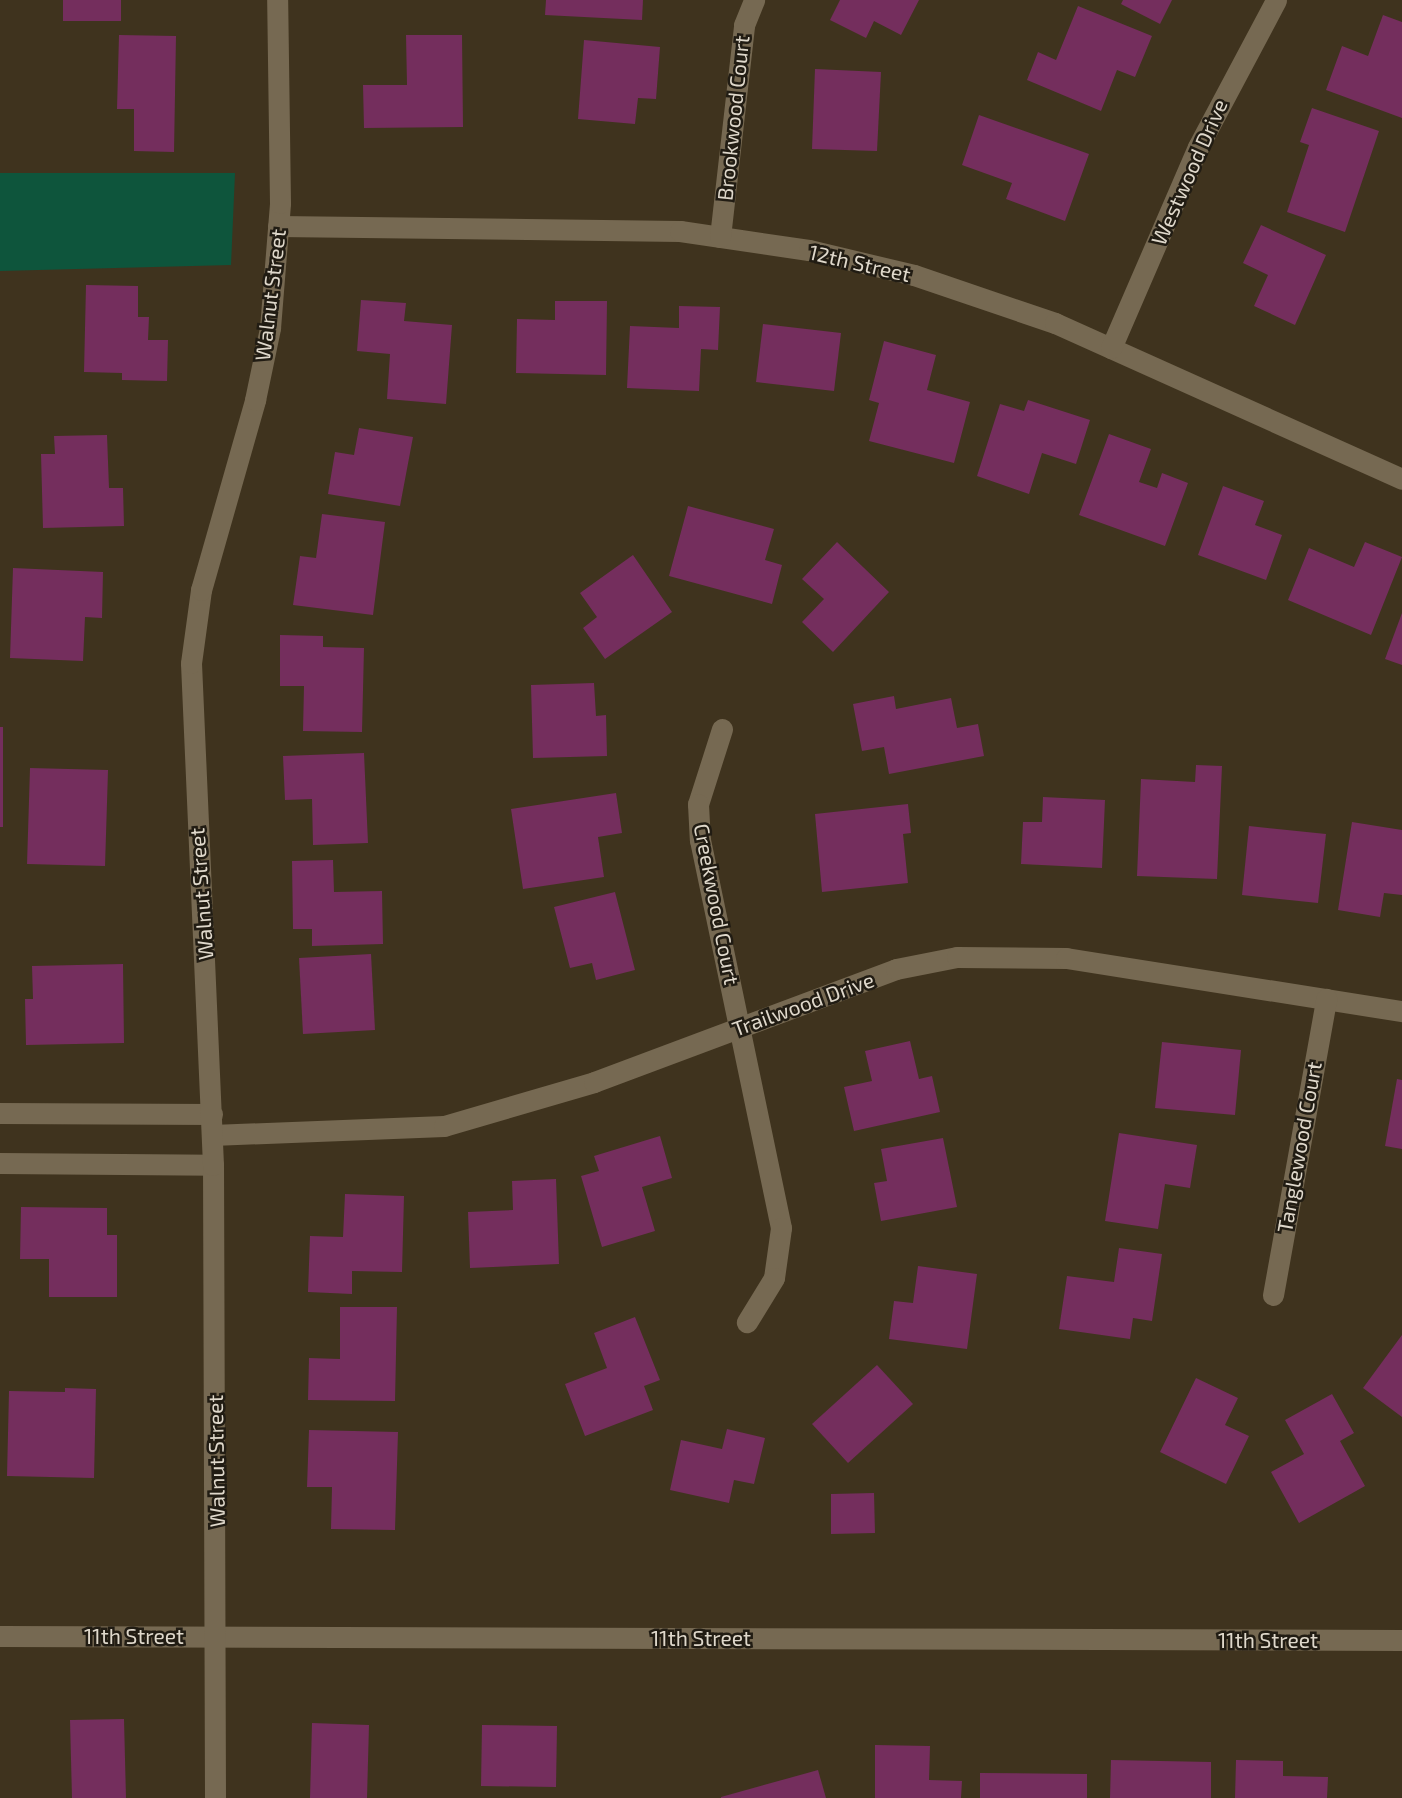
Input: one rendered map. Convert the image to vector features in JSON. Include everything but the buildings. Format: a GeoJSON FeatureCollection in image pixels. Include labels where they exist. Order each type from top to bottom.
{"type":"FeatureCollection","features":[{"type":"Feature","properties":{"kind":"street","name":"Walnut Street"},"geometry":{"type":"LineString","coordinates":[[215,1798],[213,1165],[191,663],[201,590],[255,400],[270,328],[278,226],[277,0]]}},
{"type":"Feature","properties":{"kind":"street","name":"Brookwood Court"},"geometry":{"type":"LineString","coordinates":[[720,237],[744,25],[754,0]]}},
{"type":"Feature","properties":{"kind":"street","name":"Westwood Drive"},"geometry":{"type":"LineString","coordinates":[[1111,348],[1198,147],[1276,0]]}},
{"type":"Feature","properties":{"kind":"street","name":"12th Street"},"geometry":{"type":"LineString","coordinates":[[278,226],[680,231],[809,250],[914,275],[1055,323],[1402,479]]}},
{"type":"Feature","properties":{"kind":"street","name":"Creekwood Court"},"geometry":{"type":"LineString","coordinates":[[722,729],[698,804],[700,840],[742,1026],[781,1228],[774,1278],[747,1322]]}},
{"type":"Feature","properties":{"kind":"street","name":"Trailwood Drive"},"geometry":{"type":"LineString","coordinates":[[0,1113],[212,1125],[444,1126],[594,1082],[896,969],[957,957],[1066,958],[1402,1012]]}},
{"type":"Feature","properties":{"kind":"street","name":"Tanglewood Court"},"geometry":{"type":"LineString","coordinates":[[1273,1295],[1326,999]]}},
{"type":"Feature","properties":{"kind":"street"},"geometry":{"type":"LineString","coordinates":[[0,1163],[213,1165]]}},
{"type":"Feature","properties":{"kind":"street","name":"11th Street"},"geometry":{"type":"LineString","coordinates":[[0,1636],[1402,1640]]}},
{"type":"Feature","properties":{"kind":"green space"},"geometry":{"type":"Polygon","coordinates":[[[0,173],[235,173],[231,265],[0,271],[0,173]]]}}]}
